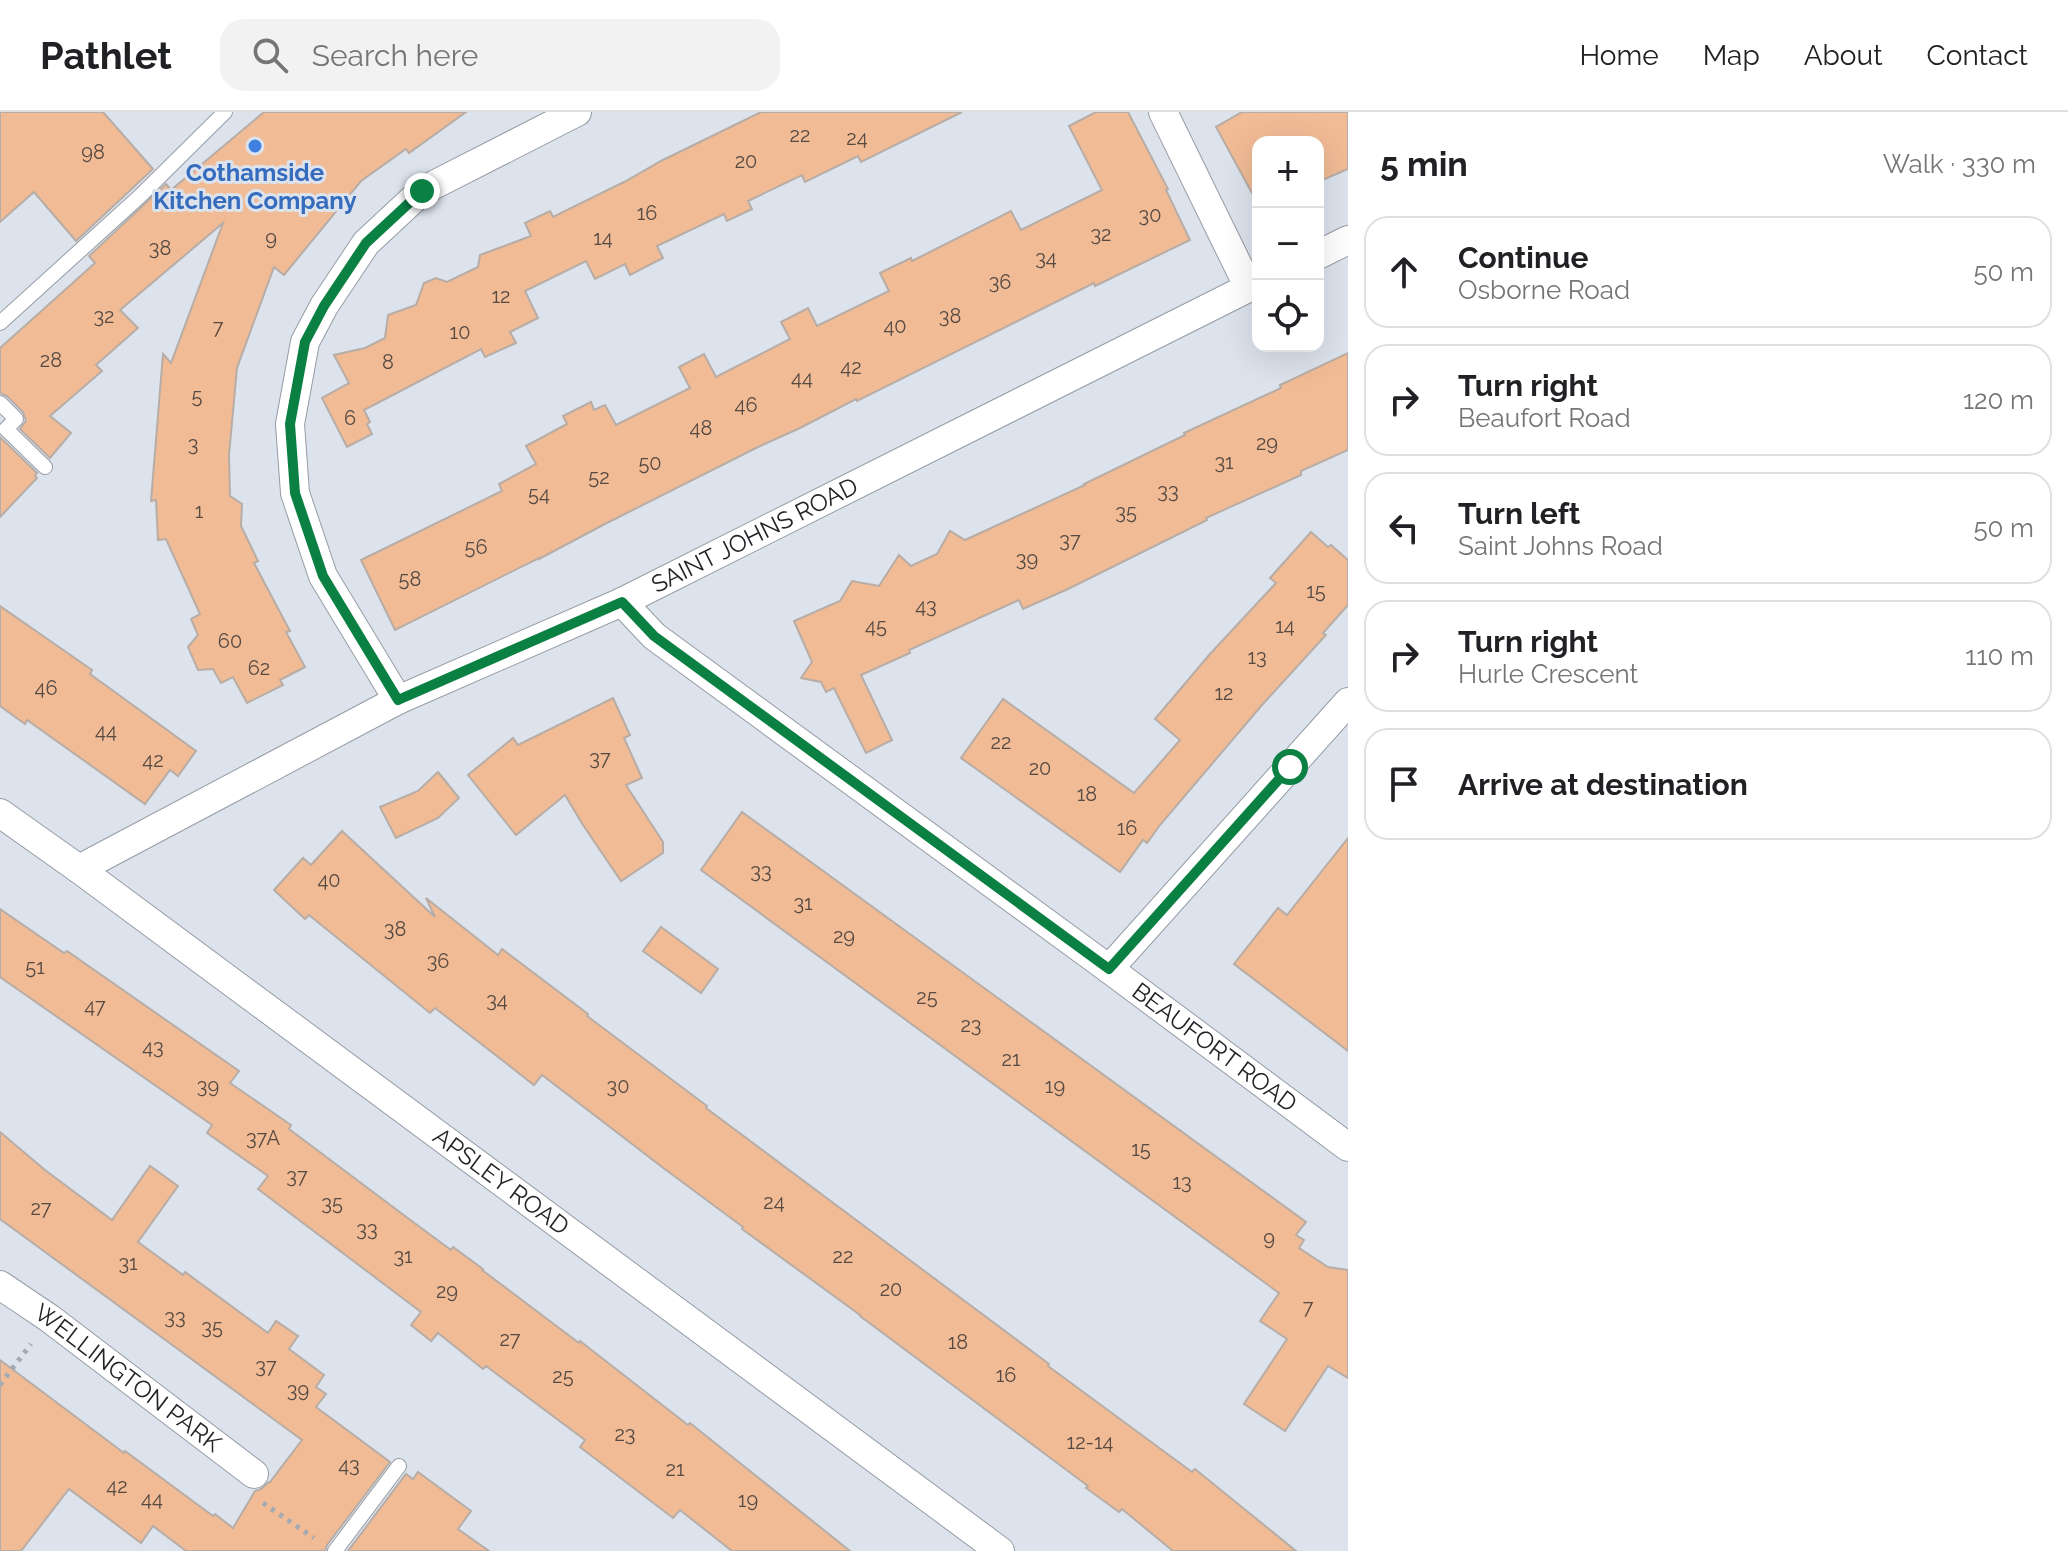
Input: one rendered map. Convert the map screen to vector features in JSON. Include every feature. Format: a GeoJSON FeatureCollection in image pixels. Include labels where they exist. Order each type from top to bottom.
{"type":"FeatureCollection","features":[{"type":"Feature","properties":{"kind":"street"},"geometry":{"type":"LineString","coordinates":[[398,700],[323,576],[295,493],[290,424],[305,342],[324,306],[366,243],[422,191],[577,112]]}},
{"type":"Feature","properties":{"kind":"street"},"geometry":{"type":"LineString","coordinates":[[1163,112],[1252,284]]}},
{"type":"Feature","properties":{"kind":"street"},"geometry":{"type":"LineString","coordinates":[[1324,252],[1348,240]]}},
{"type":"Feature","properties":{"kind":"street","name":"SAINT JOHNS ROAD"},"geometry":{"type":"LineString","coordinates":[[79,869],[398,700],[622,602],[1252,287]]}},
{"type":"Feature","properties":{"kind":"street","name":"BEAUFORT ROAD"},"geometry":{"type":"LineString","coordinates":[[622,602],[654,636],[1348,1147]]}},
{"type":"Feature","properties":{"kind":"street"},"geometry":{"type":"LineString","coordinates":[[1109,969],[1348,702]]}},
{"type":"Feature","properties":{"kind":"street","name":"APSLEY ROAD"},"geometry":{"type":"LineString","coordinates":[[0,813],[1000,1551]]}},
{"type":"Feature","properties":{"kind":"street","name":"WELLINGTON PARK"},"geometry":{"type":"LineString","coordinates":[[0,1285],[49,1318],[254,1474]]}},
{"type":"Feature","properties":{"kind":"lane"},"geometry":{"type":"LineString","coordinates":[[0,323],[139,197],[225,112]]}},
{"type":"Feature","properties":{"kind":"lane"},"geometry":{"type":"LineString","coordinates":[[0,403],[16,419],[6,429],[45,467]]}},
{"type":"Feature","properties":{"kind":"lane"},"geometry":{"type":"LineString","coordinates":[[335,1551],[399,1466]]}},
{"type":"Feature","properties":{"kind":"path"},"geometry":{"type":"LineString","coordinates":[[0,1385],[49,1318]]}},
{"type":"Feature","properties":{"kind":"building"},"geometry":{"type":"Polygon","coordinates":[[[0,112],[103,112],[153,169],[76,241],[34,192],[0,222],[0,112]]]}},
{"type":"Feature","properties":{"kind":"building"},"geometry":{"type":"Polygon","coordinates":[[[264,112],[466,112],[409,153],[406,149],[361,181],[284,275],[274,267],[237,368],[229,455],[230,496],[242,504],[241,526],[258,561],[254,563],[305,667],[280,680],[283,685],[247,703],[233,677],[221,683],[213,669],[198,670],[188,647],[198,635],[191,619],[200,614],[166,539],[158,540],[156,500],[151,501],[163,354],[171,363],[223,223],[120,310],[138,328],[96,365],[102,371],[50,416],[71,433],[50,458],[20,429],[26,421],[23,412],[0,393],[0,348],[95,263],[89,256],[166,184],[171,190],[264,112]]]}},
{"type":"Feature","properties":{"kind":"building"},"geometry":{"type":"Polygon","coordinates":[[[761,112],[962,112],[861,162],[858,156],[805,182],[802,175],[748,201],[752,209],[727,221],[724,214],[657,246],[663,258],[630,275],[625,264],[595,279],[586,261],[525,291],[538,318],[510,332],[516,343],[485,357],[481,349],[364,410],[372,434],[347,447],[322,398],[349,383],[334,355],[365,348],[385,338],[388,315],[416,305],[424,283],[436,278],[447,282],[478,267],[480,255],[531,236],[525,223],[550,211],[553,217],[761,112]]]}},
{"type":"Feature","properties":{"kind":"building"},"geometry":{"type":"Polygon","coordinates":[[[1096,112],[1128,112],[1168,189],[1190,240],[1095,286],[1094,283],[758,447],[395,630],[361,560],[502,491],[499,484],[536,464],[526,446],[567,424],[563,416],[591,402],[594,410],[605,405],[616,425],[690,388],[679,367],[704,354],[716,377],[790,339],[781,322],[808,308],[817,326],[889,291],[880,273],[911,258],[912,261],[1011,211],[1021,230],[1102,190],[1069,126],[1096,112]]]}},
{"type":"Feature","properties":{"kind":"building"},"geometry":{"type":"Polygon","coordinates":[[[1242,112],[1348,112],[1348,169],[1324,179],[1324,136],[1252,136],[1252,193],[1216,127],[1242,112]]]}},
{"type":"Feature","properties":{"kind":"building"},"geometry":{"type":"Polygon","coordinates":[[[1348,353],[1348,450],[1068,589],[1023,609],[1019,600],[861,675],[892,740],[866,753],[834,688],[826,692],[821,682],[801,678],[812,662],[794,621],[840,601],[852,581],[879,586],[899,555],[911,566],[937,554],[950,531],[965,540],[1085,485],[1348,353]]]}},
{"type":"Feature","properties":{"kind":"building"},"geometry":{"type":"Polygon","coordinates":[[[0,437],[37,473],[37,478],[0,517],[0,437]]]}},
{"type":"Feature","properties":{"kind":"building"},"geometry":{"type":"Polygon","coordinates":[[[1311,532],[1348,560],[1348,605],[1323,633],[1326,635],[1262,705],[1147,843],[1143,840],[1120,872],[961,758],[1003,699],[1134,793],[1180,740],[1155,719],[1276,583],[1270,578],[1311,532]]]}},
{"type":"Feature","properties":{"kind":"building"},"geometry":{"type":"Polygon","coordinates":[[[0,606],[92,670],[90,674],[196,751],[178,776],[170,770],[145,804],[27,720],[25,724],[0,706],[0,606]]]}},
{"type":"Feature","properties":{"kind":"building"},"geometry":{"type":"Polygon","coordinates":[[[613,698],[630,735],[624,738],[642,778],[626,785],[663,842],[663,853],[621,881],[565,795],[516,835],[468,775],[513,738],[518,745],[613,698]]]}},
{"type":"Feature","properties":{"kind":"building"},"geometry":{"type":"Polygon","coordinates":[[[438,772],[459,798],[438,818],[396,838],[380,807],[418,791],[438,772]]]}},
{"type":"Feature","properties":{"kind":"building"},"geometry":{"type":"Polygon","coordinates":[[[742,812],[1306,1222],[1296,1235],[1304,1240],[1299,1248],[1328,1267],[1348,1270],[1348,1378],[1328,1366],[1285,1431],[1244,1404],[1287,1339],[1260,1321],[1279,1293],[701,870],[742,812]]]}},
{"type":"Feature","properties":{"kind":"building"},"geometry":{"type":"Polygon","coordinates":[[[342,831],[435,917],[426,898],[498,955],[502,949],[706,1108],[1048,1366],[1192,1472],[1195,1469],[1296,1551],[1173,1551],[1122,1509],[1119,1512],[1086,1488],[1088,1486],[742,1229],[542,1075],[534,1085],[435,1008],[430,1013],[309,915],[305,919],[274,890],[303,858],[311,865],[342,831]]]}},
{"type":"Feature","properties":{"kind":"building"},"geometry":{"type":"Polygon","coordinates":[[[1348,838],[1348,1051],[1234,964],[1278,908],[1287,915],[1348,838]]]}},
{"type":"Feature","properties":{"kind":"building"},"geometry":{"type":"Polygon","coordinates":[[[0,909],[64,953],[67,951],[239,1071],[230,1083],[291,1125],[289,1129],[451,1250],[453,1247],[688,1425],[690,1423],[850,1551],[732,1551],[680,1510],[673,1518],[580,1447],[585,1440],[486,1366],[483,1369],[438,1333],[431,1341],[411,1325],[421,1312],[258,1189],[268,1176],[207,1133],[212,1125],[0,977],[0,909]]]}},
{"type":"Feature","properties":{"kind":"building"},"geometry":{"type":"Polygon","coordinates":[[[661,927],[718,969],[701,993],[643,951],[661,927]]]}},
{"type":"Feature","properties":{"kind":"building"},"geometry":{"type":"Polygon","coordinates":[[[0,1132],[112,1220],[150,1166],[178,1186],[138,1242],[268,1333],[276,1321],[298,1336],[289,1349],[324,1375],[316,1387],[326,1394],[316,1407],[390,1462],[325,1551],[186,1551],[153,1526],[141,1543],[69,1489],[21,1551],[0,1551],[0,1360],[124,1453],[233,1528],[255,1491],[270,1482],[302,1440],[0,1219],[0,1132]]]}},
{"type":"Feature","properties":{"kind":"building"},"geometry":{"type":"Polygon","coordinates":[[[418,1472],[471,1511],[458,1529],[489,1551],[348,1551],[406,1474],[413,1479],[418,1472]]]}},
{"type":"Feature","properties":{"kind":"place","name":"Cothamside Kitchen Company"},"geometry":{"type":"Point","coordinates":[255,146]}},
{"type":"Feature","properties":{"kind":"route"},"geometry":{"type":"LineString","coordinates":[[422,191],[366,243],[324,306],[305,342],[290,424],[295,493],[323,576],[398,700],[622,602],[654,636],[1109,969],[1290,767]]}}]}
